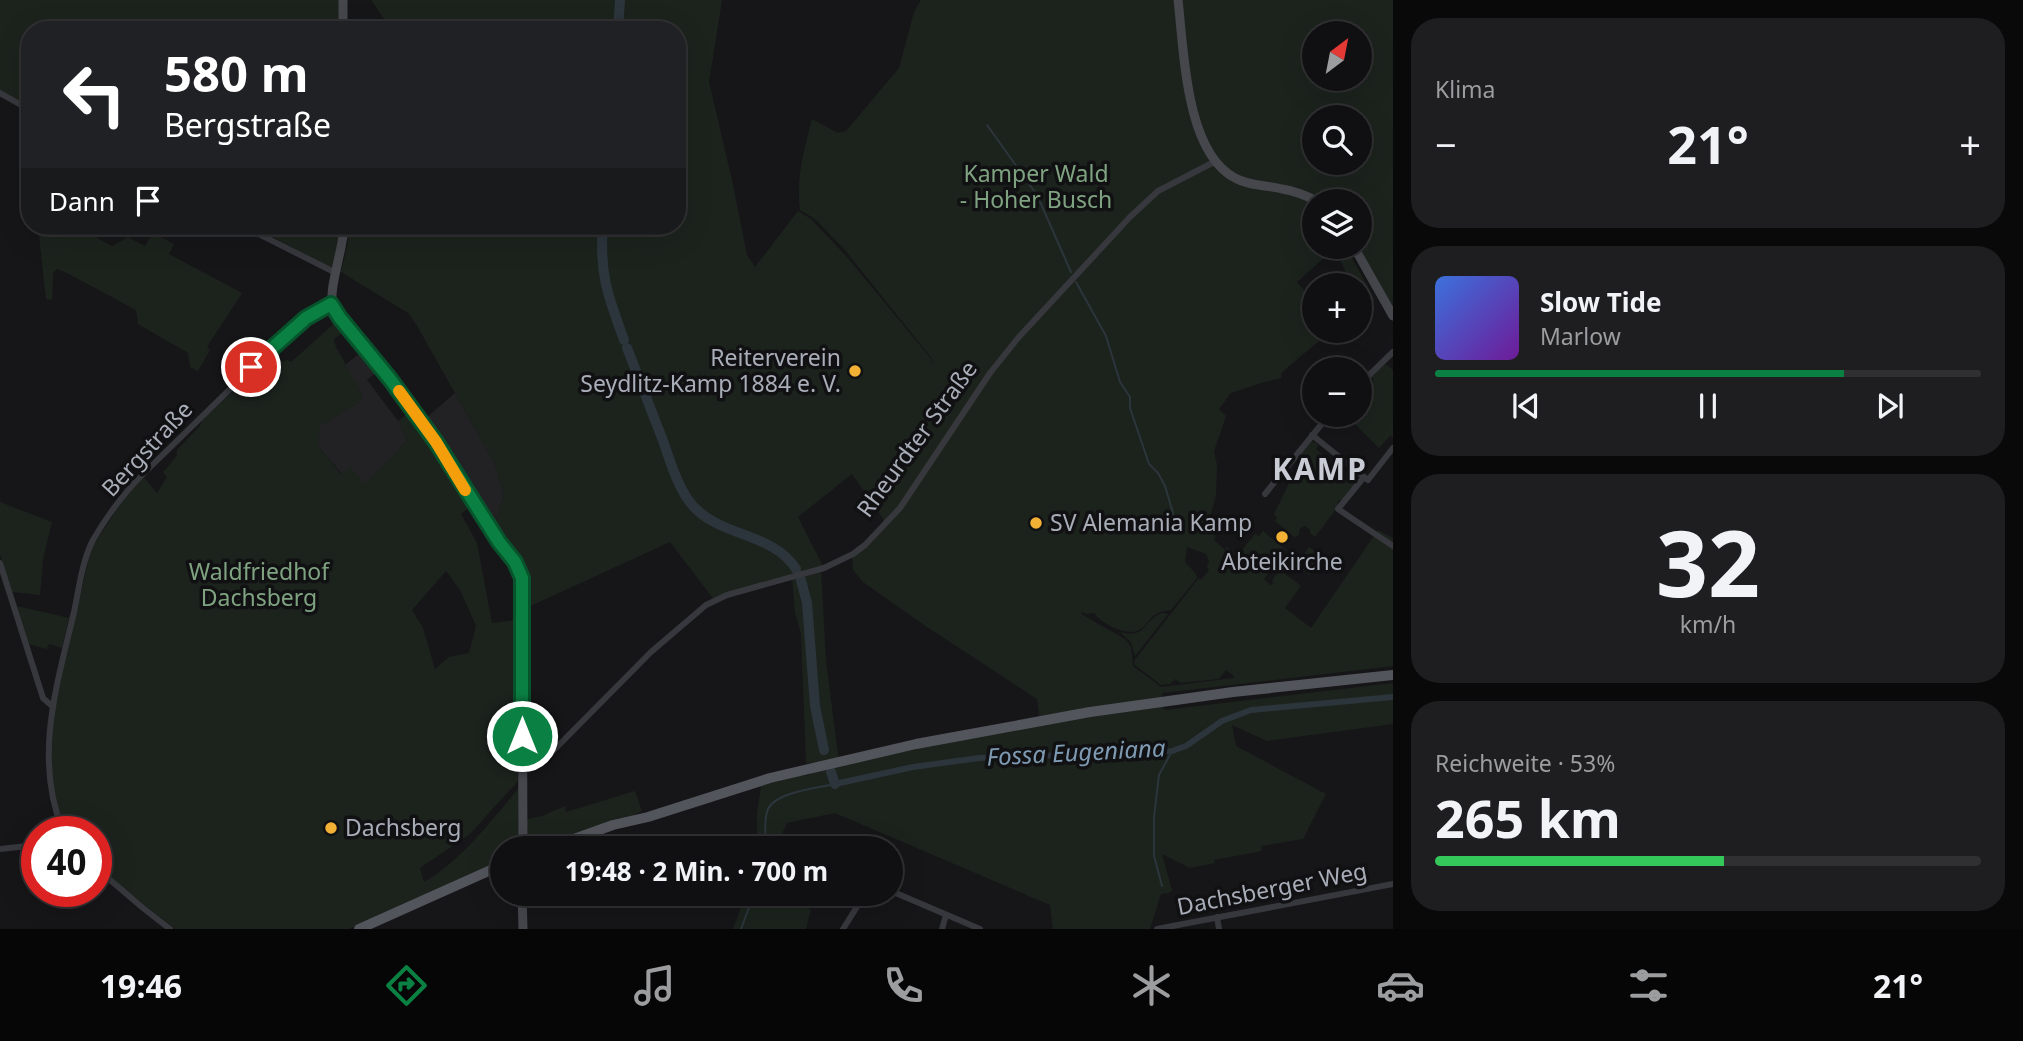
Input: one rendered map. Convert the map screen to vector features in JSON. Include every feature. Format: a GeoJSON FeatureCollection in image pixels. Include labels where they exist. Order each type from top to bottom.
{"type":"FeatureCollection","features":[{"type":"Feature","properties":{"kind":"main road"},"geometry":{"type":"LineString","coordinates":[[583,836],[770,778],[916,744],[1090,712],[1233,692],[1393,675]]}},
{"type":"Feature","properties":{"kind":"main road"},"geometry":{"type":"LineString","coordinates":[[359,929],[490,871]]}},
{"type":"Feature","properties":{"kind":"street"},"geometry":{"type":"LineString","coordinates":[[342,0],[343,21]]}},
{"type":"Feature","properties":{"kind":"street"},"geometry":{"type":"LineString","coordinates":[[1178,0],[1189,98],[1194,121],[1203,141],[1223,170],[1243,182],[1302,194]]}},
{"type":"Feature","properties":{"kind":"street"},"geometry":{"type":"LineString","coordinates":[[0,93],[21,105]]}},
{"type":"Feature","properties":{"kind":"street","name":"Rheurdter Straße"},"geometry":{"type":"LineString","coordinates":[[522,766],[542,762],[651,652],[706,605],[727,595],[824,568],[865,545],[900,508],[990,373],[1018,338],[1130,217],[1158,191],[1216,161]]}},
{"type":"Feature","properties":{"kind":"street"},"geometry":{"type":"LineString","coordinates":[[261,235],[336,273]]}},
{"type":"Feature","properties":{"kind":"street"},"geometry":{"type":"LineString","coordinates":[[344,235],[331,304],[436,442],[499,542],[519,568],[523,586],[523,836]]}},
{"type":"Feature","properties":{"kind":"street"},"geometry":{"type":"LineString","coordinates":[[1361,259],[1393,316]]}},
{"type":"Feature","properties":{"kind":"street","name":"Bergstraße"},"geometry":{"type":"LineString","coordinates":[[57,816],[48,777],[51,706],[92,542],[137,479],[251,367],[306,318],[331,304]]}},
{"type":"Feature","properties":{"kind":"street"},"geometry":{"type":"LineString","coordinates":[[1372,375],[1388,362],[1393,352]]}},
{"type":"Feature","properties":{"kind":"street"},"geometry":{"type":"LineString","coordinates":[[1265,494],[1319,427]]}},
{"type":"Feature","properties":{"kind":"street"},"geometry":{"type":"LineString","coordinates":[[1312,435],[1368,480],[1393,448]]}},
{"type":"Feature","properties":{"kind":"street"},"geometry":{"type":"LineString","coordinates":[[1364,477],[1338,509],[1393,546]]}},
{"type":"Feature","properties":{"kind":"street"},"geometry":{"type":"LineString","coordinates":[[0,563],[43,698],[51,706]]}},
{"type":"Feature","properties":{"kind":"street"},"geometry":{"type":"LineString","coordinates":[[0,849],[21,847]]}},
{"type":"Feature","properties":{"kind":"street"},"geometry":{"type":"LineString","coordinates":[[112,882],[170,929]]}},
{"type":"Feature","properties":{"kind":"street","name":"Dachsberger Weg"},"geometry":{"type":"LineString","coordinates":[[1157,929],[1393,884]]}},
{"type":"Feature","properties":{"kind":"street"},"geometry":{"type":"LineString","coordinates":[[903,896],[980,929]]}},
{"type":"Feature","properties":{"kind":"street"},"geometry":{"type":"LineString","coordinates":[[522,906],[523,929]]}},
{"type":"Feature","properties":{"kind":"street"},"geometry":{"type":"LineString","coordinates":[[843,929],[857,906]]}},
{"type":"Feature","properties":{"kind":"street"},"geometry":{"type":"LineString","coordinates":[[942,929],[946,915]]}},
{"type":"Feature","properties":{"kind":"street"},"geometry":{"type":"LineString","coordinates":[[1217,917],[1219,929]]}},
{"type":"Feature","properties":{"kind":"shaded area"},"geometry":{"type":"Polygon","coordinates":[[[364,350],[377,372],[367,380],[398,421],[407,441],[366,484],[342,474],[318,446],[319,426],[361,401],[362,394],[345,365],[364,350]]]}},
{"type":"Feature","properties":{"kind":"shaded area"},"geometry":{"type":"Polygon","coordinates":[[[455,393],[494,462],[504,495],[493,530],[424,420],[455,393]]]}},
{"type":"Feature","properties":{"kind":"green space"},"geometry":{"type":"Polygon","coordinates":[[[0,0],[343,0],[343,21],[21,21],[21,105],[0,93],[0,0]]]}},
{"type":"Feature","properties":{"kind":"green space","name":"Kamper Wald - Hoher Busch"},"geometry":{"type":"Polygon","coordinates":[[[371,0],[722,0],[709,82],[747,255],[755,267],[798,211],[811,219],[847,257],[932,360],[929,364],[933,360],[844,249],[815,219],[800,210],[799,198],[802,164],[812,119],[838,133],[846,131],[899,68],[914,12],[921,0],[1393,0],[1393,309],[1365,259],[1372,259],[1372,189],[1302,189],[1302,259],[1323,259],[1307,273],[1302,273],[1302,278],[1297,282],[1302,288],[1302,343],[1317,343],[1281,373],[1281,378],[1231,393],[1219,409],[1226,416],[1214,451],[1217,465],[1216,495],[1207,528],[1216,536],[1214,540],[1225,550],[1227,547],[1238,555],[1255,534],[1259,536],[1263,531],[1286,550],[1264,579],[1270,585],[1273,584],[1272,580],[1280,570],[1301,586],[1285,608],[1311,628],[1378,530],[1393,538],[1393,666],[1162,693],[1164,710],[1393,683],[1393,724],[1267,741],[1232,725],[1236,746],[1326,794],[1303,839],[1261,846],[1262,851],[1214,860],[1215,863],[1190,868],[1162,854],[1172,890],[1161,894],[1150,929],[1053,929],[1050,905],[903,842],[903,836],[889,836],[835,813],[787,823],[781,836],[757,836],[762,780],[808,775],[836,762],[806,763],[801,634],[795,613],[792,577],[715,601],[670,542],[524,609],[524,572],[493,530],[504,495],[494,462],[408,313],[341,272],[348,235],[686,235],[686,21],[386,21],[371,0]],[[852,474],[798,517],[824,568],[821,569],[826,661],[839,762],[1040,721],[1037,699],[927,627],[863,582],[853,570],[852,555],[886,523],[852,474]],[[1187,547],[1185,562],[1197,578],[1171,610],[1154,615],[1139,630],[1128,632],[1108,625],[1094,613],[1081,614],[1125,639],[1131,647],[1133,666],[1161,687],[1234,678],[1226,670],[1219,679],[1180,683],[1175,679],[1170,684],[1161,685],[1135,665],[1134,661],[1198,579],[1202,579],[1209,570],[1206,554],[1187,547]]]}},
{"type":"Feature","properties":{"kind":"green space"},"geometry":{"type":"Polygon","coordinates":[[[39,235],[92,235],[112,246],[128,237],[145,246],[152,235],[157,235],[174,244],[169,254],[242,293],[207,347],[210,350],[198,371],[190,367],[188,353],[138,324],[136,310],[67,273],[57,269],[53,273],[52,300],[46,299],[39,235]]]}},
{"type":"Feature","properties":{"kind":"green space"},"geometry":{"type":"Polygon","coordinates":[[[269,235],[339,235],[333,269],[269,235]]]}},
{"type":"Feature","properties":{"kind":"green space"},"geometry":{"type":"Polygon","coordinates":[[[1339,259],[1353,259],[1360,273],[1346,273],[1339,259]]]}},
{"type":"Feature","properties":{"kind":"green space","name":"Waldfriedhof Dachsberg"},"geometry":{"type":"Polygon","coordinates":[[[337,321],[346,330],[334,339],[362,394],[361,401],[320,426],[318,446],[341,474],[350,467],[366,483],[407,441],[398,421],[410,412],[436,447],[471,506],[461,514],[477,543],[492,623],[516,620],[518,781],[470,834],[420,868],[424,882],[463,852],[519,788],[522,820],[542,816],[565,806],[566,812],[635,791],[642,811],[583,836],[490,836],[490,871],[349,929],[175,929],[112,880],[112,816],[59,816],[50,775],[54,707],[91,549],[130,490],[143,476],[157,493],[167,477],[163,472],[202,420],[269,358],[275,362],[291,362],[337,321]],[[446,571],[412,610],[423,628],[435,669],[449,657],[469,653],[476,626],[460,590],[446,571]]]}},
{"type":"Feature","properties":{"kind":"green space"},"geometry":{"type":"Polygon","coordinates":[[[304,325],[308,329],[276,358],[272,355],[304,325]]]}},
{"type":"Feature","properties":{"kind":"green space"},"geometry":{"type":"Polygon","coordinates":[[[1384,365],[1393,370],[1393,438],[1390,436],[1379,448],[1358,427],[1372,427],[1372,375],[1384,365]]]}},
{"type":"Feature","properties":{"kind":"green space"},"geometry":{"type":"Polygon","coordinates":[[[1312,441],[1319,445],[1316,449],[1351,478],[1355,474],[1357,482],[1344,498],[1338,501],[1337,508],[1315,537],[1305,526],[1300,528],[1299,535],[1294,537],[1275,521],[1277,518],[1274,514],[1299,463],[1296,460],[1312,441]]]}},
{"type":"Feature","properties":{"kind":"green space"},"geometry":{"type":"Polygon","coordinates":[[[0,502],[52,522],[43,559],[40,595],[12,592],[0,554],[0,502]]]}},
{"type":"Feature","properties":{"kind":"green space"},"geometry":{"type":"Polygon","coordinates":[[[1309,547],[1323,557],[1310,575],[1301,566],[1302,558],[1309,547]]]}},
{"type":"Feature","properties":{"kind":"green space"},"geometry":{"type":"Polygon","coordinates":[[[17,606],[69,618],[62,648],[49,644],[47,649],[28,644],[17,606]]]}},
{"type":"Feature","properties":{"kind":"green space"},"geometry":{"type":"Polygon","coordinates":[[[1163,613],[1168,614],[1135,656],[1131,642],[1120,632],[1129,634],[1140,631],[1163,613]]]}},
{"type":"Feature","properties":{"kind":"green space"},"geometry":{"type":"Polygon","coordinates":[[[742,906],[798,906],[811,909],[806,929],[733,929],[742,906]]]}},
{"type":"Feature","properties":{"kind":"waterway"},"geometry":{"type":"LineString","coordinates":[[619,21],[620,0]]}},
{"type":"Feature","properties":{"kind":"waterway"},"geometry":{"type":"LineString","coordinates":[[987,125],[1037,195],[1071,272]]}},
{"type":"Feature","properties":{"kind":"waterway"},"geometry":{"type":"LineString","coordinates":[[602,235],[602,258],[606,284],[624,340]]}},
{"type":"Feature","properties":{"kind":"waterway"},"geometry":{"type":"LineString","coordinates":[[1076,282],[1106,336],[1120,382],[1130,397],[1130,408],[1149,464],[1165,486],[1173,519]]}},
{"type":"Feature","properties":{"kind":"waterway"},"geometry":{"type":"LineString","coordinates":[[627,348],[676,476],[691,503],[709,519],[775,549],[796,569]]}},
{"type":"Feature","properties":{"kind":"waterway"},"geometry":{"type":"LineString","coordinates":[[801,580],[807,603],[815,706],[824,750]]}},
{"type":"Feature","properties":{"kind":"waterway","name":"Fossa Eugeniana"},"geometry":{"type":"LineString","coordinates":[[835,784],[913,767],[979,758],[1172,751],[1186,746],[1222,721],[1251,710],[1393,697]]}},
{"type":"Feature","properties":{"kind":"waterway"},"geometry":{"type":"LineString","coordinates":[[1162,886],[1154,856],[1154,817],[1159,775],[1172,751]]}},
{"type":"Feature","properties":{"kind":"waterway"},"geometry":{"type":"LineString","coordinates":[[831,772],[835,784]]}},
{"type":"Feature","properties":{"kind":"waterway"},"geometry":{"type":"LineString","coordinates":[[765,836],[766,818],[772,803],[788,795],[835,784]]}},
{"type":"Feature","properties":{"kind":"waterway"},"geometry":{"type":"LineString","coordinates":[[741,929],[750,906]]}},
{"type":"Feature","properties":{"kind":"slow traffic"},"geometry":{"type":"LineString","coordinates":[[399,391],[436,442],[465,490]]}},
{"type":"Feature","properties":{"kind":"place","name":"Reiterverein Seydlitz-Kamp 1884 e. V."},"geometry":{"type":"Point","coordinates":[855,371]}},
{"type":"Feature","properties":{"kind":"place","name":"SV Alemania Kamp"},"geometry":{"type":"Point","coordinates":[1036,523]}},
{"type":"Feature","properties":{"kind":"place","name":"Abteikirche"},"geometry":{"type":"Point","coordinates":[1282,537]}},
{"type":"Feature","properties":{"kind":"place","name":"Dachsberg"},"geometry":{"type":"Point","coordinates":[331,828]}},
{"type":"Feature","properties":{"kind":"district","name":"KAMP"},"geometry":{"type":"Point","coordinates":[1320,470]}},
{"type":"Feature","properties":{"kind":"route"},"geometry":{"type":"LineString","coordinates":[[251,367],[306,318],[331,304],[421,420],[502,548],[519,568],[523,586],[522,736]]}}]}
